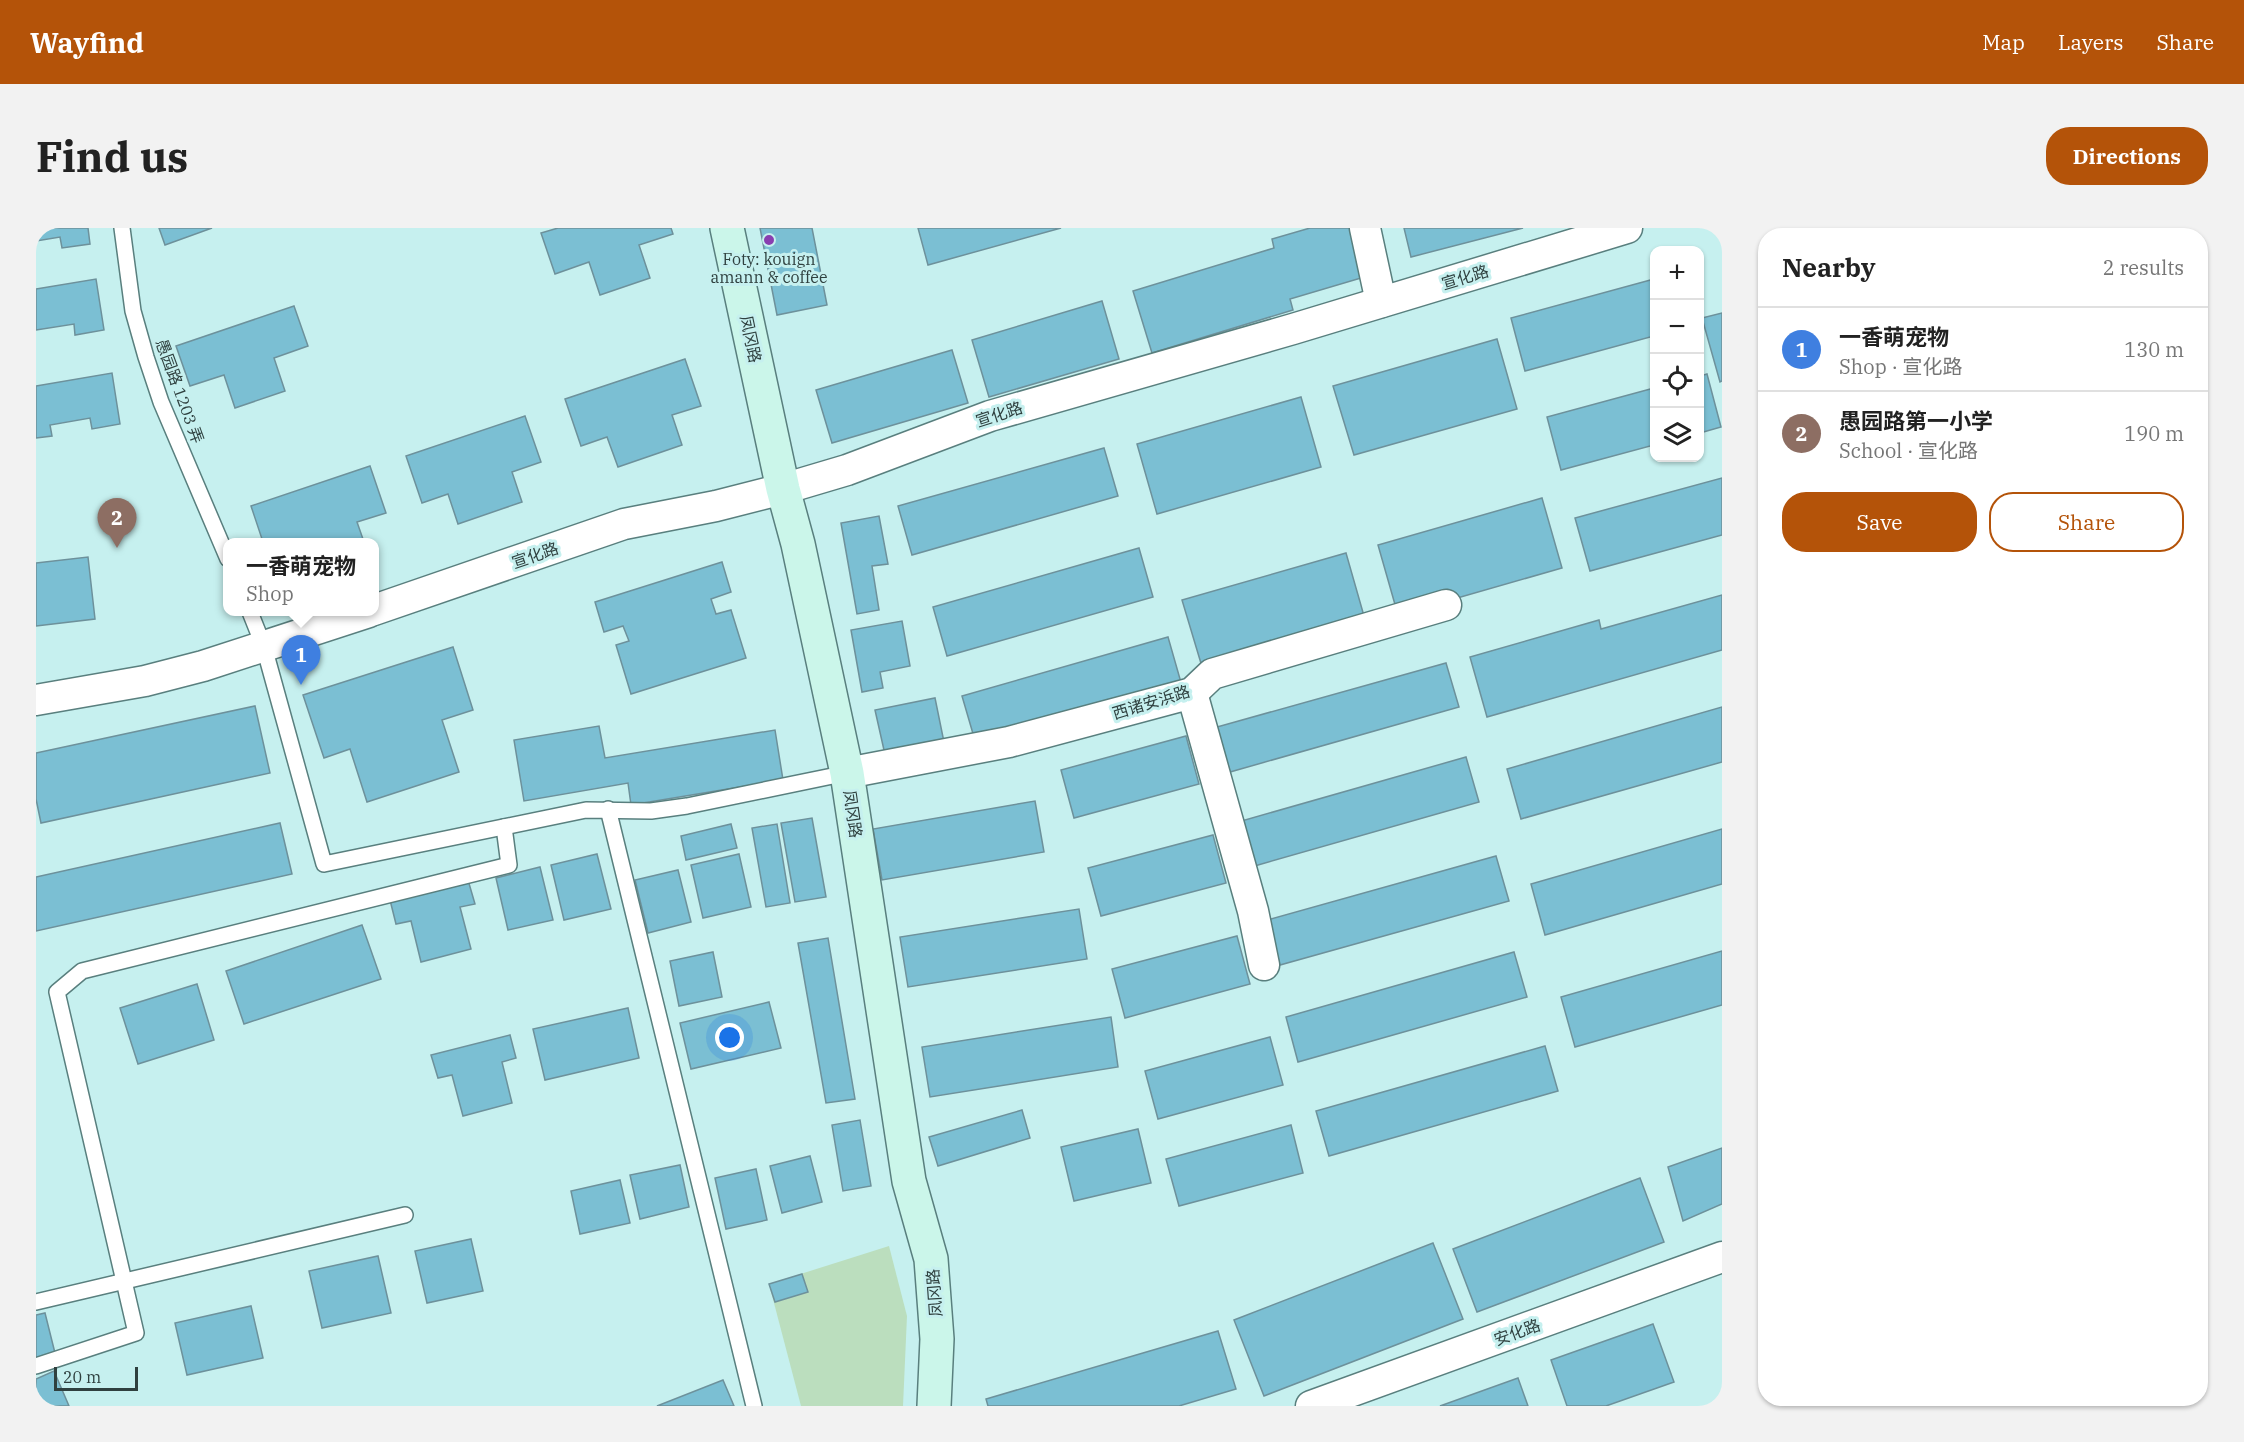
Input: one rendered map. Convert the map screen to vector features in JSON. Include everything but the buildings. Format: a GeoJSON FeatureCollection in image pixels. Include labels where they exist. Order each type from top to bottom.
{"type":"FeatureCollection","features":[{"type":"Feature","properties":{"kind":"street","name":"凤冈路"},"geometry":{"type":"LineString","coordinates":[[727,228],[847,773],[909,1181],[931,1259],[937,1339],[934,1406]]}},
{"type":"Feature","properties":{"kind":"street"},"geometry":{"type":"LineString","coordinates":[[1365,228],[1381,302]]}},
{"type":"Feature","properties":{"kind":"street","name":"宣化路"},"geometry":{"type":"LineString","coordinates":[[379,609],[624,524],[716,506],[783,489],[847,470],[990,416],[1628,228]]}},
{"type":"Feature","properties":{"kind":"street","name":"西诸安浜路"},"geometry":{"type":"LineString","coordinates":[[847,773],[1009,742],[1192,693],[1212,674],[1446,605]]}},
{"type":"Feature","properties":{"kind":"street"},"geometry":{"type":"LineString","coordinates":[[36,700],[145,681],[264,647],[357,616]]}},
{"type":"Feature","properties":{"kind":"street"},"geometry":{"type":"LineString","coordinates":[[1192,693],[1253,911],[1264,965]]}},
{"type":"Feature","properties":{"kind":"street","name":"安化路"},"geometry":{"type":"LineString","coordinates":[[1311,1406],[1722,1257]]}},
{"type":"Feature","properties":{"kind":"lane","name":"愚园路 1203 弄"},"geometry":{"type":"LineString","coordinates":[[122,228],[133,311],[146,357],[161,402],[223,547]]}},
{"type":"Feature","properties":{"kind":"lane"},"geometry":{"type":"LineString","coordinates":[[252,616],[264,647],[324,864],[586,810],[651,811],[687,806],[847,773]]}},
{"type":"Feature","properties":{"kind":"lane"},"geometry":{"type":"LineString","coordinates":[[608,809],[754,1406]]}},
{"type":"Feature","properties":{"kind":"lane"},"geometry":{"type":"LineString","coordinates":[[36,1366],[135,1333],[57,992],[82,971],[509,865],[504,827]]}},
{"type":"Feature","properties":{"kind":"lane"},"geometry":{"type":"LineString","coordinates":[[36,1302],[405,1215]]}},
{"type":"Feature","properties":{"kind":"green space"},"geometry":{"type":"Polygon","coordinates":[[[889,1246],[907,1316],[903,1406],[801,1406],[769,1284],[889,1246]]]}},
{"type":"Feature","properties":{"kind":"place","name":"Foty: kouign amann & coffee"},"geometry":{"type":"Point","coordinates":[769,240]}},
{"type":"Feature","properties":{"kind":"place","name":"愚园路第一小学"},"geometry":{"type":"Point","coordinates":[117,548]}},
{"type":"Feature","properties":{"kind":"place","name":"一香萌宠物"},"geometry":{"type":"Point","coordinates":[301,685]}}]}
